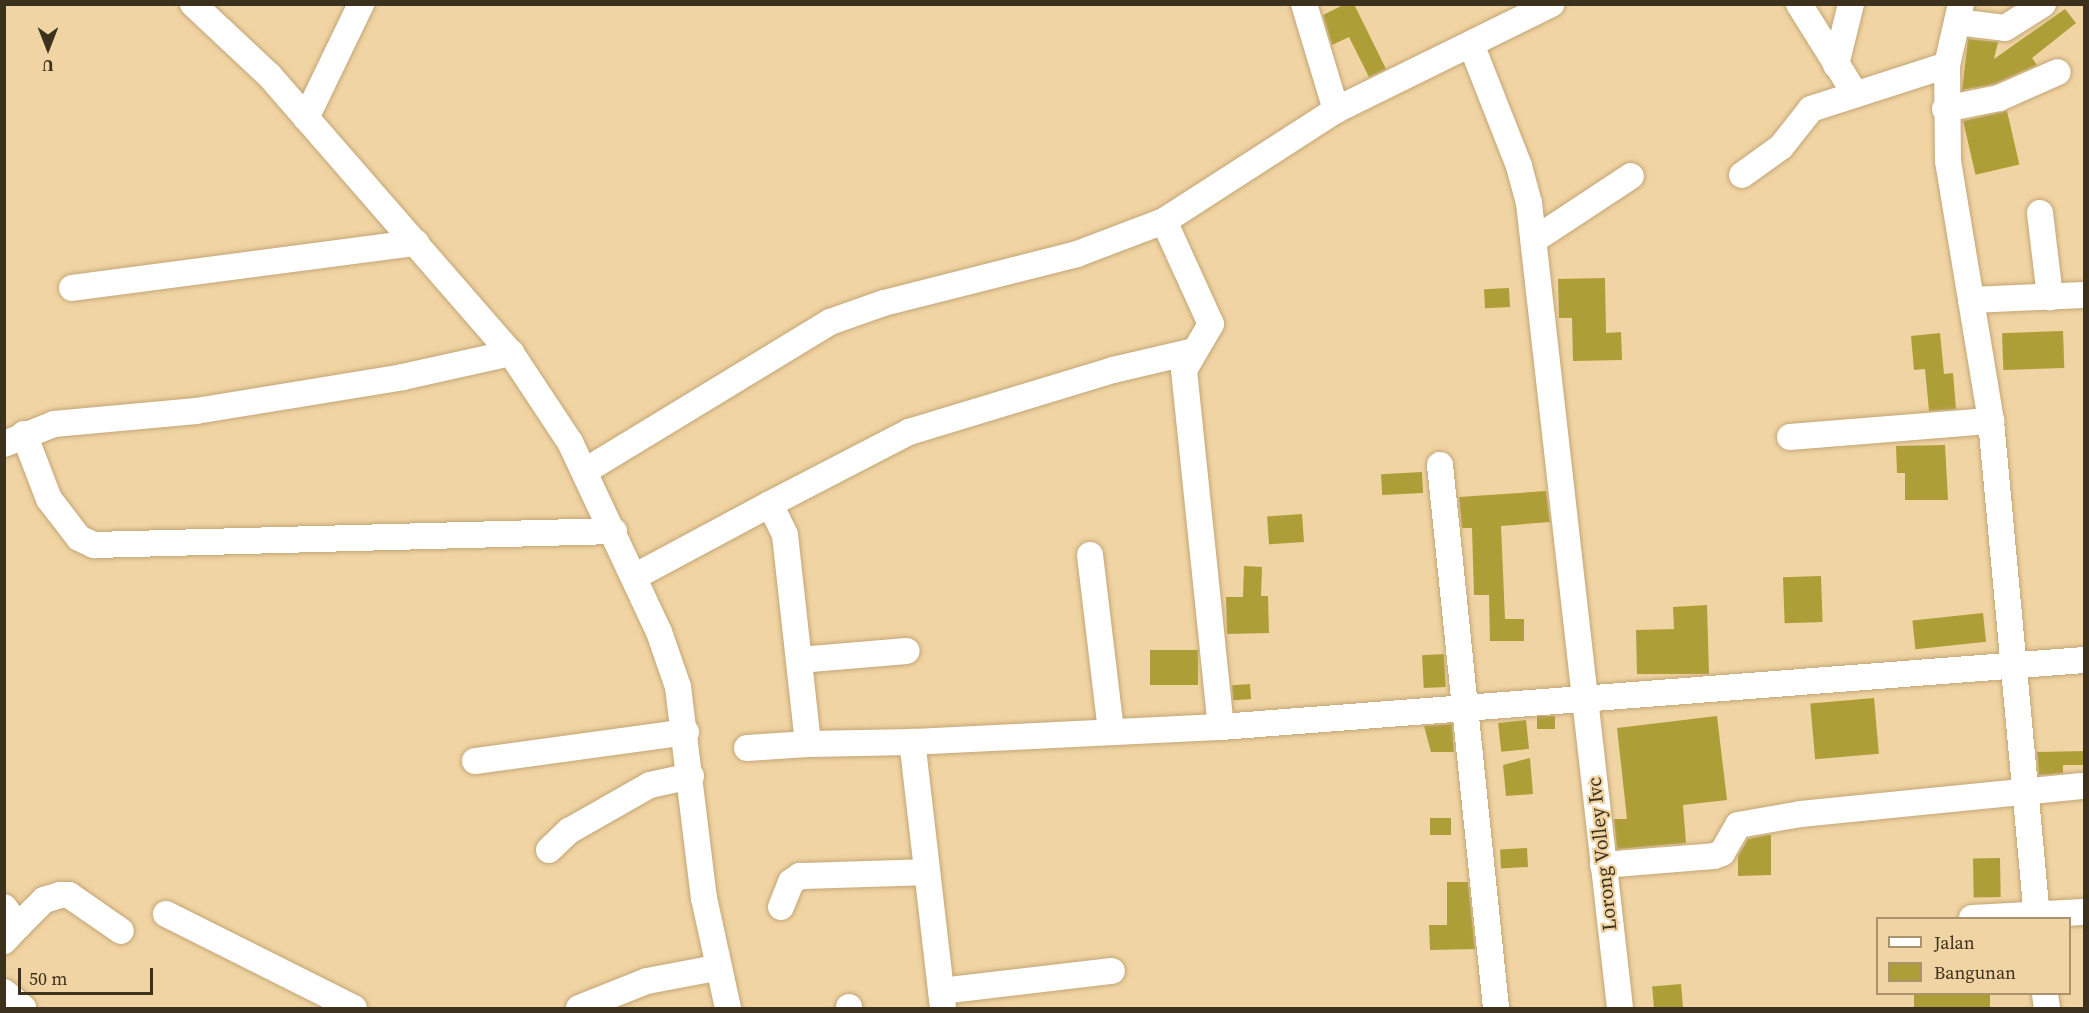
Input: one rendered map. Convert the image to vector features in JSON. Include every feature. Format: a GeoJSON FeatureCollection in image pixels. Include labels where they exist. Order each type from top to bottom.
{"type":"FeatureCollection","features":[{"type":"Feature","properties":{"kind":"street"},"geometry":{"type":"LineString","coordinates":[[193,4],[269,75],[511,353],[559,421],[614,531],[667,652],[686,732],[716,968],[728,1008]]}},
{"type":"Feature","properties":{"kind":"street"},"geometry":{"type":"LineString","coordinates":[[306,118],[361,4]]}},
{"type":"Feature","properties":{"kind":"street"},"geometry":{"type":"LineString","coordinates":[[1304,4],[1336,110]]}},
{"type":"Feature","properties":{"kind":"street"},"geometry":{"type":"LineString","coordinates":[[585,471],[830,322],[884,303],[1077,254],[1164,221],[1336,110],[1551,4]]}},
{"type":"Feature","properties":{"kind":"street"},"geometry":{"type":"LineString","coordinates":[[1799,4],[1854,92]]}},
{"type":"Feature","properties":{"kind":"street"},"geometry":{"type":"LineString","coordinates":[[1836,65],[1851,4]]}},
{"type":"Feature","properties":{"kind":"street"},"geometry":{"type":"LineString","coordinates":[[2036,916],[2023,792],[2015,663],[1991,421],[1954,212],[1945,109],[1947,65],[1959,13],[2005,28],[2043,4]]}},
{"type":"Feature","properties":{"kind":"street","name":"Lorong Volley Ivc"},"geometry":{"type":"LineString","coordinates":[[1471,44],[1519,166],[1534,240],[1620,1008]]}},
{"type":"Feature","properties":{"kind":"street"},"geometry":{"type":"LineString","coordinates":[[1742,175],[1781,147],[1811,109],[1854,92],[1947,65]]}},
{"type":"Feature","properties":{"kind":"street"},"geometry":{"type":"LineString","coordinates":[[1945,109],[1999,98],[2058,72]]}},
{"type":"Feature","properties":{"kind":"street"},"geometry":{"type":"LineString","coordinates":[[1534,240],[1631,176]]}},
{"type":"Feature","properties":{"kind":"street"},"geometry":{"type":"LineString","coordinates":[[2040,213],[2050,297]]}},
{"type":"Feature","properties":{"kind":"street"},"geometry":{"type":"LineString","coordinates":[[1164,221],[1211,319],[1210,333],[1185,363],[1221,727]]}},
{"type":"Feature","properties":{"kind":"street"},"geometry":{"type":"LineString","coordinates":[[72,288],[416,243]]}},
{"type":"Feature","properties":{"kind":"street"},"geometry":{"type":"LineString","coordinates":[[1971,300],[2085,295]]}},
{"type":"Feature","properties":{"kind":"street"},"geometry":{"type":"LineString","coordinates":[[634,577],[909,432],[1122,368],[1194,351]]}},
{"type":"Feature","properties":{"kind":"street"},"geometry":{"type":"LineString","coordinates":[[511,353],[403,377],[157,416],[54,424],[14,439],[50,499],[79,538],[94,545],[614,531]]}},
{"type":"Feature","properties":{"kind":"street"},"geometry":{"type":"LineString","coordinates":[[1790,437],[1991,421]]}},
{"type":"Feature","properties":{"kind":"street"},"geometry":{"type":"LineString","coordinates":[[1440,465],[1496,1008]]}},
{"type":"Feature","properties":{"kind":"street"},"geometry":{"type":"LineString","coordinates":[[770,504],[784,527],[808,744]]}},
{"type":"Feature","properties":{"kind":"street"},"geometry":{"type":"LineString","coordinates":[[1090,555],[1111,731]]}},
{"type":"Feature","properties":{"kind":"street"},"geometry":{"type":"LineString","coordinates":[[799,660],[907,651]]}},
{"type":"Feature","properties":{"kind":"street"},"geometry":{"type":"LineString","coordinates":[[747,748],[1221,727],[1585,700],[2015,663],[2085,660]]}},
{"type":"Feature","properties":{"kind":"street"},"geometry":{"type":"LineString","coordinates":[[475,761],[686,732]]}},
{"type":"Feature","properties":{"kind":"street"},"geometry":{"type":"LineString","coordinates":[[912,742],[942,1000],[1112,971]]}},
{"type":"Feature","properties":{"kind":"street"},"geometry":{"type":"LineString","coordinates":[[549,850],[569,831],[650,785],[691,776]]}},
{"type":"Feature","properties":{"kind":"street"},"geometry":{"type":"LineString","coordinates":[[1603,865],[1714,856],[1722,853],[1738,825],[2085,786]]}},
{"type":"Feature","properties":{"kind":"street"},"geometry":{"type":"LineString","coordinates":[[781,907],[791,882],[800,876],[926,872]]}},
{"type":"Feature","properties":{"kind":"street"},"geometry":{"type":"LineString","coordinates":[[9,925],[44,900],[69,895],[121,931]]}},
{"type":"Feature","properties":{"kind":"street"},"geometry":{"type":"LineString","coordinates":[[2004,917],[2085,912]]}},
{"type":"Feature","properties":{"kind":"street"},"geometry":{"type":"LineString","coordinates":[[166,914],[354,1008]]}},
{"type":"Feature","properties":{"kind":"street"},"geometry":{"type":"LineString","coordinates":[[579,1008],[647,981],[716,968]]}},
{"type":"Feature","properties":{"kind":"street"},"geometry":{"type":"LineString","coordinates":[[4,992],[23,1008]]}},
{"type":"Feature","properties":{"kind":"building"},"geometry":{"type":"Polygon","coordinates":[[[1345,4],[1354,4],[1386,69],[1369,77],[1349,37],[1332,45],[1323,15],[1345,4]]]}},
{"type":"Feature","properties":{"kind":"building"},"geometry":{"type":"Polygon","coordinates":[[[2065,9],[2076,23],[2032,58],[2037,65],[1994,84],[1962,90],[1968,39],[1998,42],[1994,59],[2065,9]]]}},
{"type":"Feature","properties":{"kind":"building"},"geometry":{"type":"Polygon","coordinates":[[[2007,111],[2019,165],[1976,175],[1963,121],[2007,111]]]}},
{"type":"Feature","properties":{"kind":"building"},"geometry":{"type":"Polygon","coordinates":[[[1605,278],[1606,333],[1621,332],[1622,360],[1573,361],[1572,318],[1559,318],[1558,279],[1605,278]]]}},
{"type":"Feature","properties":{"kind":"building"},"geometry":{"type":"Polygon","coordinates":[[[1509,288],[1510,307],[1485,308],[1484,289],[1509,288]]]}},
{"type":"Feature","properties":{"kind":"building"},"geometry":{"type":"Polygon","coordinates":[[[2063,331],[2064,368],[2003,370],[2002,333],[2063,331]]]}},
{"type":"Feature","properties":{"kind":"building"},"geometry":{"type":"Polygon","coordinates":[[[1940,333],[1944,374],[1953,373],[1956,409],[1929,411],[1925,369],[1914,370],[1911,336],[1940,333]]]}},
{"type":"Feature","properties":{"kind":"building"},"geometry":{"type":"Polygon","coordinates":[[[1945,445],[1948,500],[1905,500],[1905,473],[1897,473],[1896,446],[1945,445]]]}},
{"type":"Feature","properties":{"kind":"building"},"geometry":{"type":"Polygon","coordinates":[[[1422,472],[1423,493],[1382,495],[1381,474],[1422,472]]]}},
{"type":"Feature","properties":{"kind":"building"},"geometry":{"type":"Polygon","coordinates":[[[1546,491],[1550,522],[1501,526],[1505,619],[1524,619],[1524,641],[1490,641],[1489,595],[1474,595],[1472,528],[1462,528],[1459,497],[1546,491]]]}},
{"type":"Feature","properties":{"kind":"building"},"geometry":{"type":"Polygon","coordinates":[[[1302,514],[1304,542],[1269,544],[1267,516],[1302,514]]]}},
{"type":"Feature","properties":{"kind":"building"},"geometry":{"type":"Polygon","coordinates":[[[1244,566],[1262,567],[1261,596],[1268,596],[1269,633],[1227,634],[1226,597],[1243,597],[1244,566]]]}},
{"type":"Feature","properties":{"kind":"building"},"geometry":{"type":"Polygon","coordinates":[[[1821,576],[1823,622],[1785,623],[1783,577],[1821,576]]]}},
{"type":"Feature","properties":{"kind":"building"},"geometry":{"type":"Polygon","coordinates":[[[1707,605],[1709,674],[1637,674],[1636,630],[1674,629],[1673,607],[1707,605]]]}},
{"type":"Feature","properties":{"kind":"building"},"geometry":{"type":"Polygon","coordinates":[[[1983,613],[1986,642],[1915,649],[1912,620],[1983,613]]]}},
{"type":"Feature","properties":{"kind":"building"},"geometry":{"type":"Polygon","coordinates":[[[1150,650],[1198,650],[1198,685],[1150,685],[1150,650]]]}},
{"type":"Feature","properties":{"kind":"building"},"geometry":{"type":"Polygon","coordinates":[[[1444,654],[1446,687],[1424,688],[1422,655],[1444,654]]]}},
{"type":"Feature","properties":{"kind":"building"},"geometry":{"type":"Polygon","coordinates":[[[1250,684],[1251,699],[1233,700],[1232,685],[1250,684]]]}},
{"type":"Feature","properties":{"kind":"building"},"geometry":{"type":"Polygon","coordinates":[[[1874,698],[1879,754],[1815,759],[1810,704],[1874,698]]]}},
{"type":"Feature","properties":{"kind":"building"},"geometry":{"type":"Polygon","coordinates":[[[1537,716],[1555,716],[1555,729],[1537,729],[1537,716]]]}},
{"type":"Feature","properties":{"kind":"building"},"geometry":{"type":"Polygon","coordinates":[[[1717,716],[1727,800],[1683,805],[1686,843],[1617,849],[1614,819],[1627,819],[1617,728],[1717,716]]]}},
{"type":"Feature","properties":{"kind":"building"},"geometry":{"type":"Polygon","coordinates":[[[1526,720],[1529,749],[1501,752],[1498,723],[1526,720]]]}},
{"type":"Feature","properties":{"kind":"building"},"geometry":{"type":"Polygon","coordinates":[[[1452,724],[1454,752],[1431,752],[1424,726],[1452,724]]]}},
{"type":"Feature","properties":{"kind":"building"},"geometry":{"type":"Polygon","coordinates":[[[2085,751],[2085,765],[2063,765],[2063,773],[2039,775],[2037,752],[2085,751]]]}},
{"type":"Feature","properties":{"kind":"building"},"geometry":{"type":"Polygon","coordinates":[[[1530,758],[1533,794],[1506,796],[1503,765],[1530,758]]]}},
{"type":"Feature","properties":{"kind":"building"},"geometry":{"type":"Polygon","coordinates":[[[1430,818],[1451,818],[1451,835],[1430,835],[1430,818]]]}},
{"type":"Feature","properties":{"kind":"building"},"geometry":{"type":"Polygon","coordinates":[[[1771,835],[1771,875],[1738,876],[1738,856],[1748,839],[1771,835]]]}},
{"type":"Feature","properties":{"kind":"building"},"geometry":{"type":"Polygon","coordinates":[[[1527,848],[1528,867],[1501,868],[1500,849],[1527,848]]]}},
{"type":"Feature","properties":{"kind":"building"},"geometry":{"type":"Polygon","coordinates":[[[1973,858],[2000,858],[2001,897],[1974,897],[1973,858]]]}},
{"type":"Feature","properties":{"kind":"building"},"geometry":{"type":"Polygon","coordinates":[[[1447,882],[1468,882],[1475,949],[1430,950],[1429,925],[1447,925],[1447,882]]]}},
{"type":"Feature","properties":{"kind":"building"},"geometry":{"type":"Polygon","coordinates":[[[1681,984],[1683,1008],[1654,1008],[1652,987],[1681,984]]]}},
{"type":"Feature","properties":{"kind":"building"},"geometry":{"type":"Polygon","coordinates":[[[1914,995],[1990,995],[1990,1008],[1914,1008],[1914,995]]]}}]}
